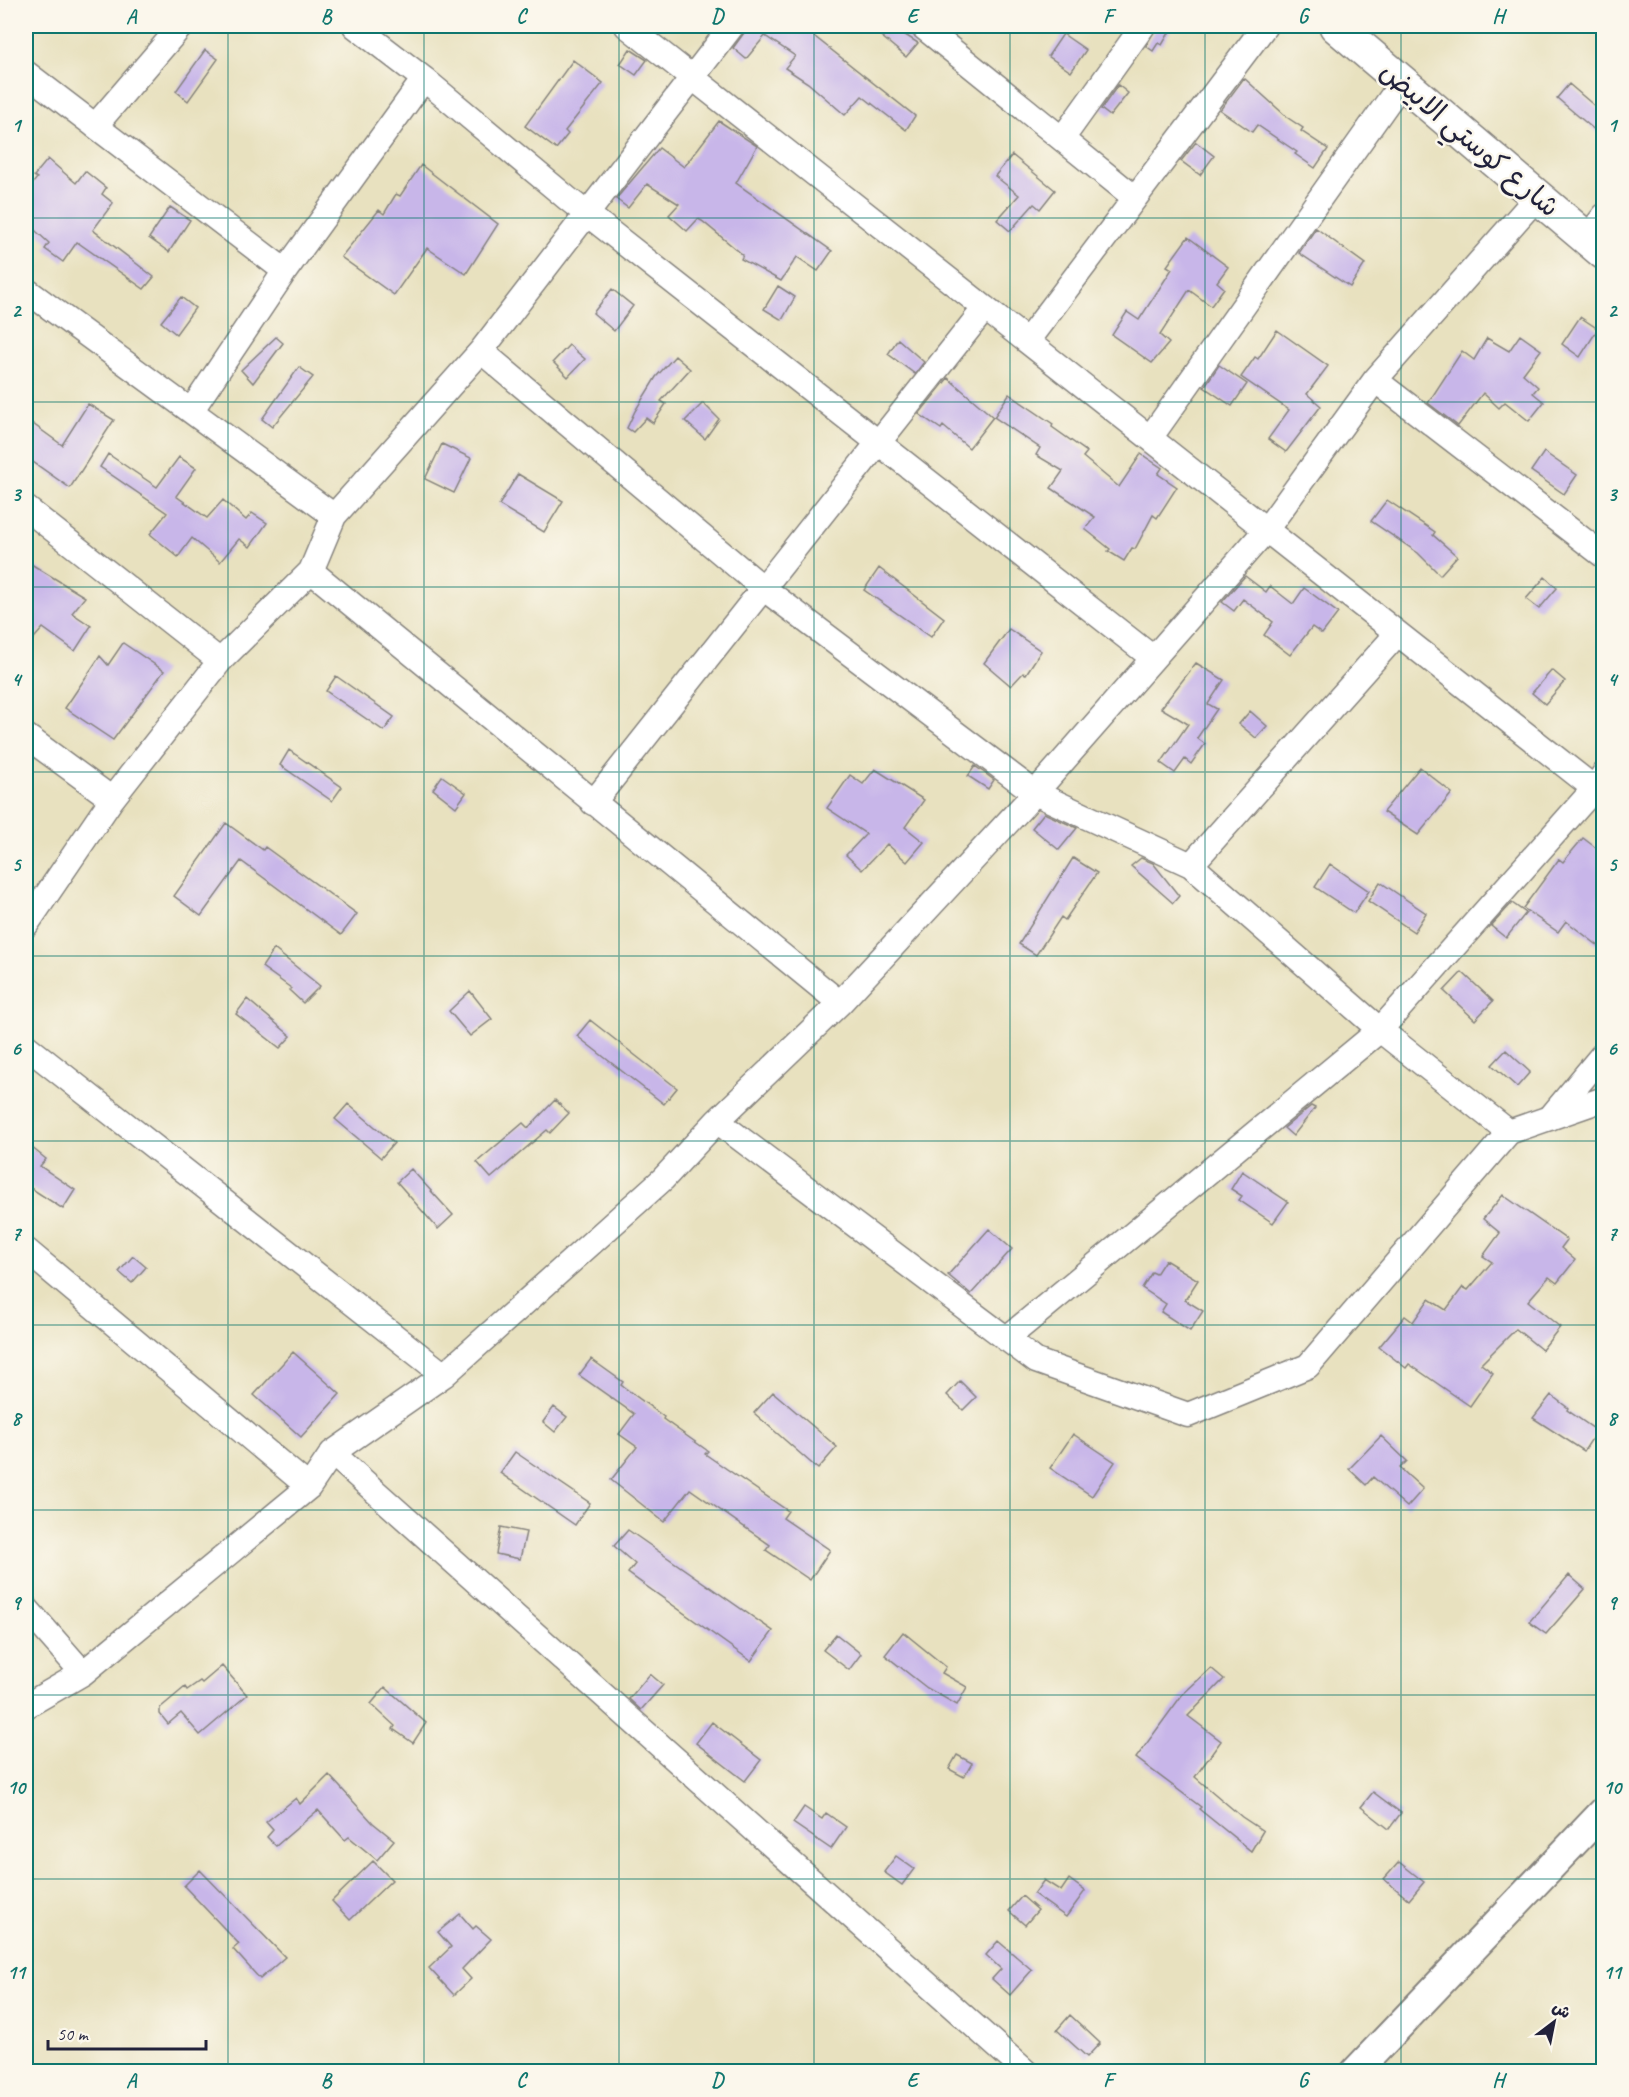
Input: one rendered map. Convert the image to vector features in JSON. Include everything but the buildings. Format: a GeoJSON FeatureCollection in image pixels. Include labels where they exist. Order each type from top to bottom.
{"type":"FeatureCollection","features":[{"type":"Feature","properties":{"kind":"highway","name":"شارع كوستي الابيض"},"geometry":{"type":"LineString","coordinates":[[1336,26],[1538,196],[1598,236]]}},
{"type":"Feature","properties":{"kind":"street"},"geometry":{"type":"LineString","coordinates":[[95,126],[181,26]]}},
{"type":"Feature","properties":{"kind":"street"},"geometry":{"type":"LineString","coordinates":[[355,26],[424,79],[587,213],[1153,658]]}},
{"type":"Feature","properties":{"kind":"street"},"geometry":{"type":"LineString","coordinates":[[627,26],[1397,634],[1600,786],[1380,1030],[1006,1339]]}},
{"type":"Feature","properties":{"kind":"street"},"geometry":{"type":"LineString","coordinates":[[26,925],[112,799],[220,662],[311,571],[333,516],[481,351],[732,26]]}},
{"type":"Feature","properties":{"kind":"street"},"geometry":{"type":"LineString","coordinates":[[1062,139],[1143,26]]}},
{"type":"Feature","properties":{"kind":"street"},"geometry":{"type":"LineString","coordinates":[[1027,341],[1265,26]]}},
{"type":"Feature","properties":{"kind":"street"},"geometry":{"type":"LineString","coordinates":[[933,29],[1135,198]]}},
{"type":"Feature","properties":{"kind":"street"},"geometry":{"type":"LineString","coordinates":[[26,73],[285,271]]}},
{"type":"Feature","properties":{"kind":"street"},"geometry":{"type":"LineString","coordinates":[[190,411],[285,271],[424,79]]}},
{"type":"Feature","properties":{"kind":"street"},"geometry":{"type":"LineString","coordinates":[[1150,438],[1403,81]]}},
{"type":"Feature","properties":{"kind":"street"},"geometry":{"type":"LineString","coordinates":[[26,1706],[83,1673],[309,1487],[332,1452],[444,1375],[663,1179],[717,1121],[840,1003],[1035,793],[1266,530],[1375,380],[1538,196]]}},
{"type":"Feature","properties":{"kind":"street"},"geometry":{"type":"LineString","coordinates":[[26,291],[333,516]]}},
{"type":"Feature","properties":{"kind":"street"},"geometry":{"type":"LineString","coordinates":[[593,803],[985,308]]}},
{"type":"Feature","properties":{"kind":"street"},"geometry":{"type":"LineString","coordinates":[[481,351],[763,588],[1035,793],[1191,865],[1380,1030],[1509,1132]]}},
{"type":"Feature","properties":{"kind":"street"},"geometry":{"type":"LineString","coordinates":[[1375,380],[1604,556]]}},
{"type":"Feature","properties":{"kind":"street"},"geometry":{"type":"LineString","coordinates":[[26,508],[220,662]]}},
{"type":"Feature","properties":{"kind":"street"},"geometry":{"type":"LineString","coordinates":[[311,571],[840,1003]]}},
{"type":"Feature","properties":{"kind":"street"},"geometry":{"type":"LineString","coordinates":[[1191,865],[1397,634]]}},
{"type":"Feature","properties":{"kind":"street"},"geometry":{"type":"LineString","coordinates":[[26,736],[112,799]]}},
{"type":"Feature","properties":{"kind":"street"},"geometry":{"type":"LineString","coordinates":[[26,1046],[444,1375]]}},
{"type":"Feature","properties":{"kind":"street"},"geometry":{"type":"LineString","coordinates":[[1550,1118],[1604,1053]]}},
{"type":"Feature","properties":{"kind":"street"},"geometry":{"type":"LineString","coordinates":[[717,1121],[1036,1361],[1188,1415],[1308,1366],[1509,1132],[1604,1099]]}},
{"type":"Feature","properties":{"kind":"street"},"geometry":{"type":"LineString","coordinates":[[26,1250],[309,1487]]}},
{"type":"Feature","properties":{"kind":"street"},"geometry":{"type":"LineString","coordinates":[[332,1452],[1026,2072]]}},
{"type":"Feature","properties":{"kind":"street"},"geometry":{"type":"LineString","coordinates":[[26,1608],[83,1673]]}},
{"type":"Feature","properties":{"kind":"street"},"geometry":{"type":"LineString","coordinates":[[1354,2072],[1604,1811]]}}]}
